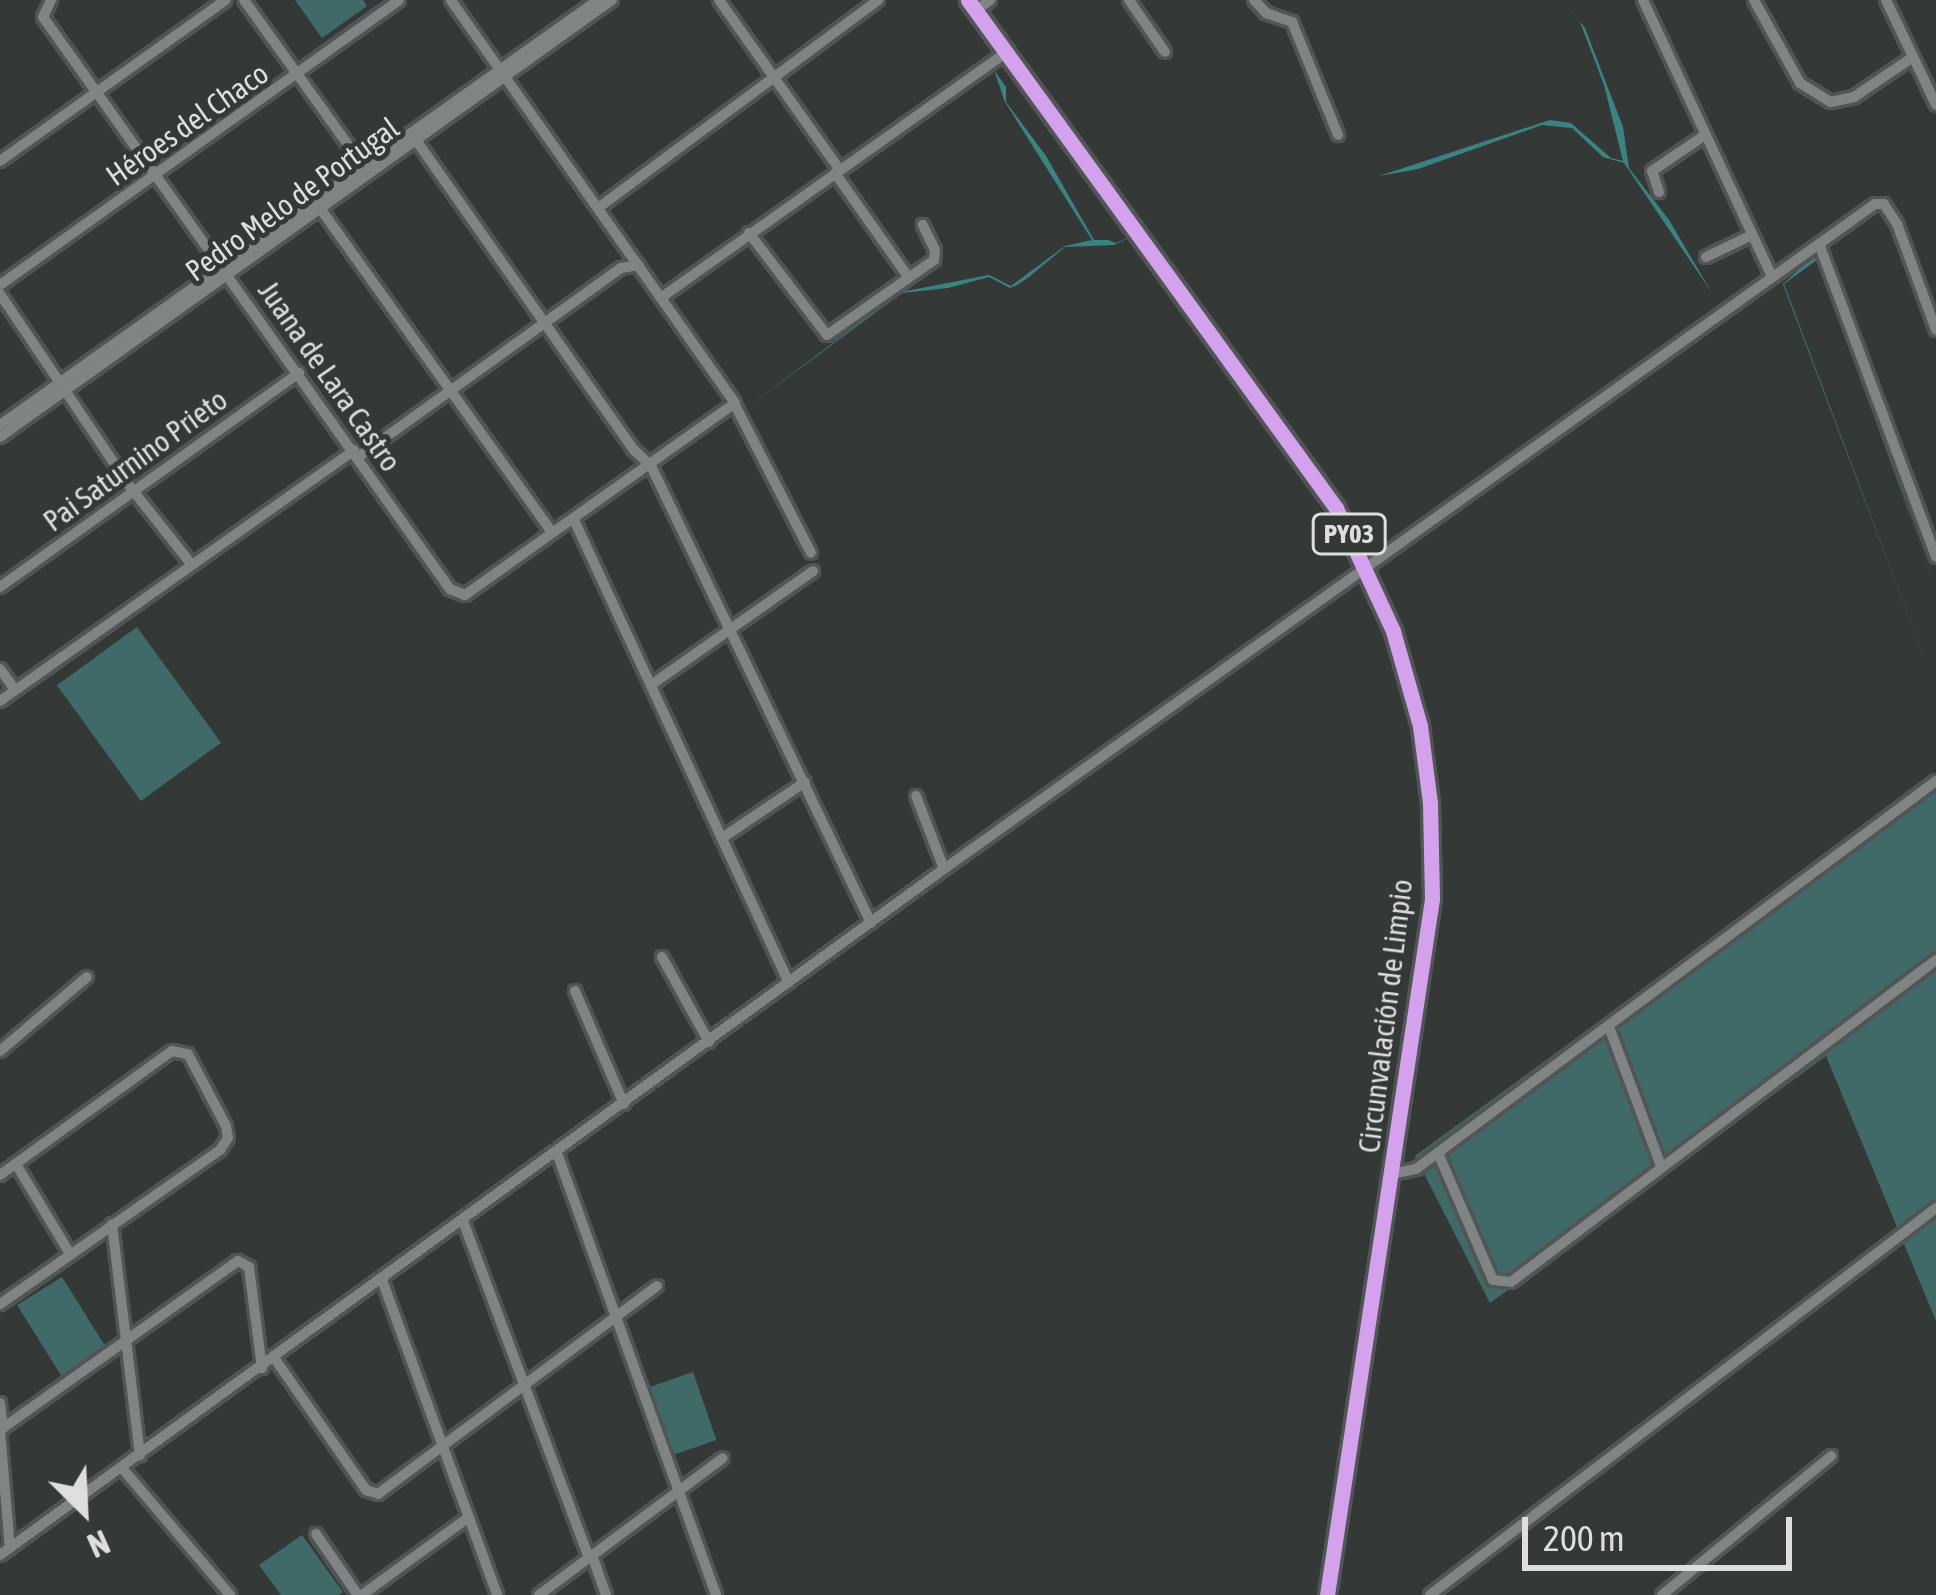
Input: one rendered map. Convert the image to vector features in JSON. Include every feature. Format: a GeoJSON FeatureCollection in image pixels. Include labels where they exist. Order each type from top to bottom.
{"type":"FeatureCollection","features":[{"type":"Feature","properties":{"kind":"highway","name":"Circunvalación de Limpio"},"geometry":{"type":"LineString","coordinates":[[972,5],[1296,446],[1366,567],[1393,631],[1420,726],[1430,803],[1432,899],[1327,1595]]}},
{"type":"Feature","properties":{"kind":"street","name":"Juana de Lara Castro"},"geometry":{"type":"LineString","coordinates":[[51,0],[44,17],[450,589],[457,595],[472,590],[551,531]]}},
{"type":"Feature","properties":{"kind":"street"},"geometry":{"type":"LineString","coordinates":[[0,161],[226,0]]}},
{"type":"Feature","properties":{"kind":"street"},"geometry":{"type":"LineString","coordinates":[[244,0],[366,170]]}},
{"type":"Feature","properties":{"kind":"street","name":"Héroes del Chaco"},"geometry":{"type":"LineString","coordinates":[[0,285],[399,0]]}},
{"type":"Feature","properties":{"kind":"street"},"geometry":{"type":"LineString","coordinates":[[451,0],[735,405],[811,553]]}},
{"type":"Feature","properties":{"kind":"street","name":"Pedro Melo de Portugal"},"geometry":{"type":"LineString","coordinates":[[503,73],[598,0]]}},
{"type":"Feature","properties":{"kind":"street","name":"Pedro Melo de Portugal"},"geometry":{"type":"LineString","coordinates":[[0,437],[366,170],[612,0]]}},
{"type":"Feature","properties":{"kind":"street"},"geometry":{"type":"LineString","coordinates":[[719,0],[909,278]]}},
{"type":"Feature","properties":{"kind":"street"},"geometry":{"type":"LineString","coordinates":[[598,208],[878,0]]}},
{"type":"Feature","properties":{"kind":"street"},"geometry":{"type":"LineString","coordinates":[[972,5],[991,0]]}},
{"type":"Feature","properties":{"kind":"street"},"geometry":{"type":"LineString","coordinates":[[1130,0],[1166,52]]}},
{"type":"Feature","properties":{"kind":"street"},"geometry":{"type":"LineString","coordinates":[[1254,0],[1266,13],[1292,22],[1338,135]]}},
{"type":"Feature","properties":{"kind":"street"},"geometry":{"type":"LineString","coordinates":[[1643,0],[1771,274]]}},
{"type":"Feature","properties":{"kind":"street"},"geometry":{"type":"LineString","coordinates":[[1754,0],[1800,83],[1832,102],[1854,97],[1913,58]]}},
{"type":"Feature","properties":{"kind":"street"},"geometry":{"type":"LineString","coordinates":[[1886,0],[1936,105]]}},
{"type":"Feature","properties":{"kind":"street"},"geometry":{"type":"LineString","coordinates":[[662,297],[1007,51]]}},
{"type":"Feature","properties":{"kind":"street"},"geometry":{"type":"LineString","coordinates":[[1659,192],[1651,175],[1654,168],[1706,135]]}},
{"type":"Feature","properties":{"kind":"street"},"geometry":{"type":"LineString","coordinates":[[414,136],[634,450],[651,466],[871,923]]}},
{"type":"Feature","properties":{"kind":"street"},"geometry":{"type":"LineString","coordinates":[[5,1552],[944,869],[1875,204],[1884,204],[1897,224],[1936,330]]}},
{"type":"Feature","properties":{"kind":"street"},"geometry":{"type":"LineString","coordinates":[[317,205],[551,531],[574,520],[735,405]]}},
{"type":"Feature","properties":{"kind":"street"},"geometry":{"type":"LineString","coordinates":[[749,233],[827,335],[935,257],[923,225]]}},
{"type":"Feature","properties":{"kind":"street"},"geometry":{"type":"LineString","coordinates":[[1706,257],[1751,235]]}},
{"type":"Feature","properties":{"kind":"street"},"geometry":{"type":"LineString","coordinates":[[1819,244],[1936,556]]}},
{"type":"Feature","properties":{"kind":"street"},"geometry":{"type":"LineString","coordinates":[[0,701],[621,268],[639,265]]}},
{"type":"Feature","properties":{"kind":"street"},"geometry":{"type":"LineString","coordinates":[[0,294],[134,491],[193,565]]}},
{"type":"Feature","properties":{"kind":"street","name":"Pai Saturnino Prieto"},"geometry":{"type":"LineString","coordinates":[[0,587],[299,373]]}},
{"type":"Feature","properties":{"kind":"street","name":"Pedro Melo de Portugal"},"geometry":{"type":"LineString","coordinates":[[0,425],[63,387]]}},
{"type":"Feature","properties":{"kind":"street"},"geometry":{"type":"LineString","coordinates":[[574,520],[789,983]]}},
{"type":"Feature","properties":{"kind":"street"},"geometry":{"type":"LineString","coordinates":[[651,685],[813,571]]}},
{"type":"Feature","properties":{"kind":"street"},"geometry":{"type":"LineString","coordinates":[[0,669],[15,690]]}},
{"type":"Feature","properties":{"kind":"street"},"geometry":{"type":"LineString","coordinates":[[722,838],[805,782]]}},
{"type":"Feature","properties":{"kind":"street"},"geometry":{"type":"LineString","coordinates":[[1392,1174],[1413,1171],[1438,1154],[1936,782]]}},
{"type":"Feature","properties":{"kind":"street"},"geometry":{"type":"LineString","coordinates":[[916,796],[944,869]]}},
{"type":"Feature","properties":{"kind":"street"},"geometry":{"type":"LineString","coordinates":[[662,957],[709,1042]]}},
{"type":"Feature","properties":{"kind":"street"},"geometry":{"type":"LineString","coordinates":[[1438,1154],[1489,1272],[1504,1284],[1936,960]]}},
{"type":"Feature","properties":{"kind":"street"},"geometry":{"type":"LineString","coordinates":[[0,1051],[88,977]]}},
{"type":"Feature","properties":{"kind":"street"},"geometry":{"type":"LineString","coordinates":[[574,991],[624,1104]]}},
{"type":"Feature","properties":{"kind":"street"},"geometry":{"type":"LineString","coordinates":[[1609,1027],[1661,1166]]}},
{"type":"Feature","properties":{"kind":"street"},"geometry":{"type":"LineString","coordinates":[[0,1175],[172,1051],[188,1054],[226,1126],[225,1145],[0,1304]]}},
{"type":"Feature","properties":{"kind":"street"},"geometry":{"type":"LineString","coordinates":[[556,1153],[716,1595]]}},
{"type":"Feature","properties":{"kind":"street"},"geometry":{"type":"LineString","coordinates":[[16,1164],[70,1254]]}},
{"type":"Feature","properties":{"kind":"street"},"geometry":{"type":"LineString","coordinates":[[1430,1595],[1936,1208]]}},
{"type":"Feature","properties":{"kind":"street"},"geometry":{"type":"LineString","coordinates":[[463,1221],[606,1595]]}},
{"type":"Feature","properties":{"kind":"street"},"geometry":{"type":"LineString","coordinates":[[112,1224],[140,1455]]}},
{"type":"Feature","properties":{"kind":"street"},"geometry":{"type":"LineString","coordinates":[[1,1429],[238,1261],[249,1268],[262,1369]]}},
{"type":"Feature","properties":{"kind":"street"},"geometry":{"type":"LineString","coordinates":[[382,1280],[497,1595]]}},
{"type":"Feature","properties":{"kind":"street"},"geometry":{"type":"LineString","coordinates":[[274,1359],[372,1494],[657,1286]]}},
{"type":"Feature","properties":{"kind":"street"},"geometry":{"type":"LineString","coordinates":[[0,1402],[5,1552]]}},
{"type":"Feature","properties":{"kind":"street"},"geometry":{"type":"LineString","coordinates":[[1662,1595],[1831,1456]]}},
{"type":"Feature","properties":{"kind":"street"},"geometry":{"type":"LineString","coordinates":[[539,1595],[723,1459]]}},
{"type":"Feature","properties":{"kind":"street"},"geometry":{"type":"LineString","coordinates":[[122,1468],[230,1595]]}},
{"type":"Feature","properties":{"kind":"street"},"geometry":{"type":"LineString","coordinates":[[316,1534],[360,1595],[469,1517]]}},
{"type":"Feature","properties":{"kind":"shaded area"},"geometry":{"type":"Polygon","coordinates":[[[295,0],[363,0],[367,6],[322,38],[295,0]]]}},
{"type":"Feature","properties":{"kind":"shaded area"},"geometry":{"type":"Polygon","coordinates":[[[1563,0],[1585,28],[1623,127],[1629,168],[1669,220],[1712,293],[1624,163],[1603,157],[1572,128],[1542,125],[1418,169],[1379,176],[1550,120],[1571,123],[1611,158],[1623,161],[1604,85],[1580,22],[1563,0]]]}},
{"type":"Feature","properties":{"kind":"shaded area"},"geometry":{"type":"Polygon","coordinates":[[[994,70],[1006,87],[1006,102],[1046,156],[1094,240],[1116,243],[1139,233],[1114,245],[1065,247],[1010,288],[989,277],[902,293],[745,409],[901,292],[989,275],[1011,286],[1065,246],[1092,240],[1005,102],[994,70]]]}},
{"type":"Feature","properties":{"kind":"shaded area"},"geometry":{"type":"Polygon","coordinates":[[[1815,255],[1819,258],[1936,589],[1818,259],[1784,284],[1936,689],[1783,284],[1815,255]]]}},
{"type":"Feature","properties":{"kind":"shaded area"},"geometry":{"type":"Polygon","coordinates":[[[137,627],[221,743],[141,801],[57,685],[137,627]]]}},
{"type":"Feature","properties":{"kind":"shaded area"},"geometry":{"type":"Polygon","coordinates":[[[1936,775],[1936,1321],[1826,1056],[1490,1303],[1415,1156],[1936,775]]]}},
{"type":"Feature","properties":{"kind":"shaded area"},"geometry":{"type":"Polygon","coordinates":[[[62,1277],[107,1348],[62,1376],[17,1305],[62,1277]]]}},
{"type":"Feature","properties":{"kind":"shaded area"},"geometry":{"type":"Polygon","coordinates":[[[693,1372],[716,1440],[673,1455],[650,1387],[693,1372]]]}},
{"type":"Feature","properties":{"kind":"shaded area"},"geometry":{"type":"Polygon","coordinates":[[[302,1535],[343,1592],[339,1595],[281,1595],[259,1565],[302,1535]]]}}]}
